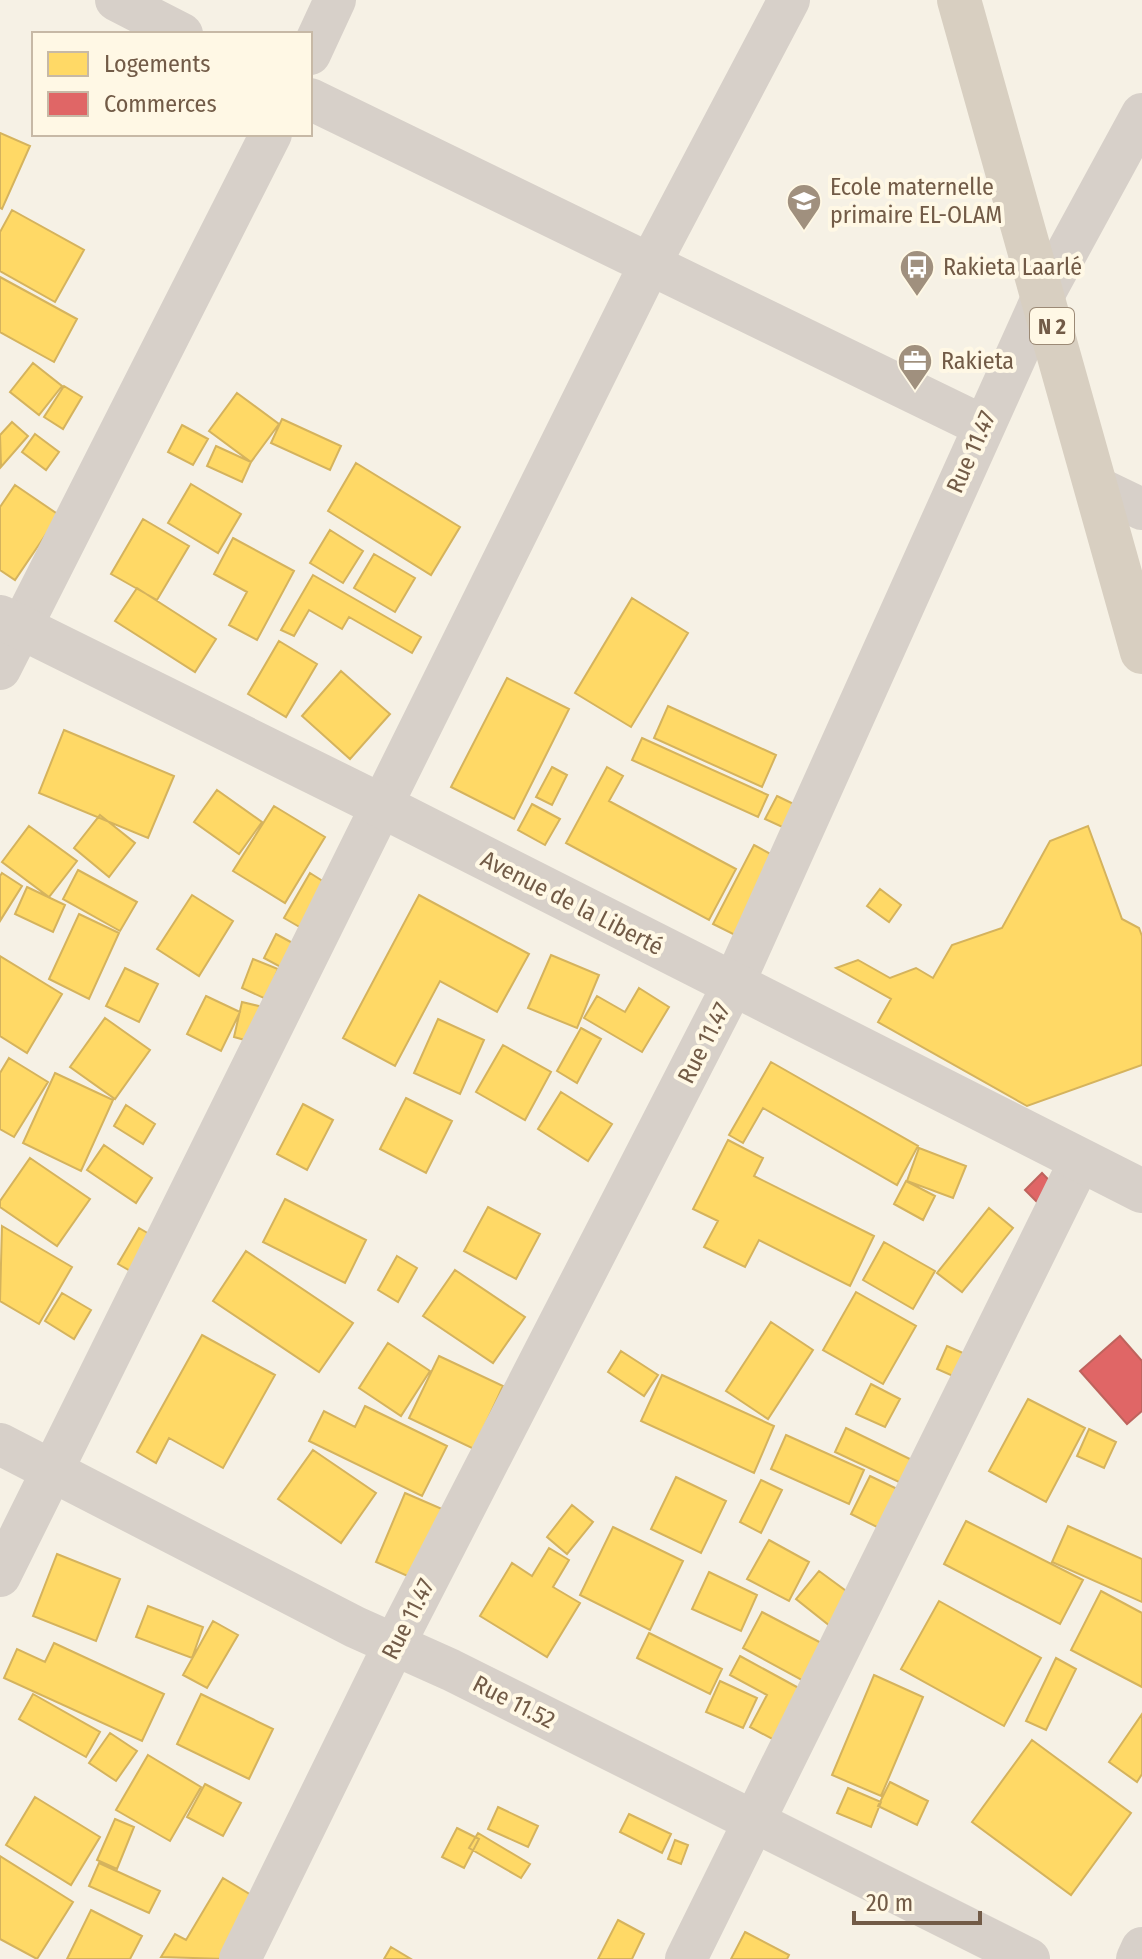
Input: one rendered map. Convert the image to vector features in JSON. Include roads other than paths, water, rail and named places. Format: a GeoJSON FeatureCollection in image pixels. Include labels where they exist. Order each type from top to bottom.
{"type":"FeatureCollection","features":[{"type":"Feature","properties":{"kind":"main road","name":"N 2"},"geometry":{"type":"LineString","coordinates":[[959,0],[1142,652]]}},
{"type":"Feature","properties":{"kind":"main road","name":"Avenue de la Liberté"},"geometry":{"type":"LineString","coordinates":[[10,622],[384,807],[1142,1191]]}},
{"type":"Feature","properties":{"kind":"street"},"geometry":{"type":"LineString","coordinates":[[116,0],[178,32]]}},
{"type":"Feature","properties":{"kind":"street"},"geometry":{"type":"LineString","coordinates":[[312,50],[335,0]]}},
{"type":"Feature","properties":{"kind":"street"},"geometry":{"type":"LineString","coordinates":[[0,1576],[384,807],[651,262],[789,0]]}},
{"type":"Feature","properties":{"kind":"street"},"geometry":{"type":"LineString","coordinates":[[312,100],[651,262],[983,426]]}},
{"type":"Feature","properties":{"kind":"street","name":"Rue 11.47"},"geometry":{"type":"LineString","coordinates":[[240,1959],[394,1645],[733,985],[1043,296],[1142,114]]}},
{"type":"Feature","properties":{"kind":"street"},"geometry":{"type":"LineString","coordinates":[[0,669],[10,622],[270,136]]}},
{"type":"Feature","properties":{"kind":"street"},"geometry":{"type":"LineString","coordinates":[[1096,487],[1142,509]]}},
{"type":"Feature","properties":{"kind":"street"},"geometry":{"type":"LineString","coordinates":[[686,1959],[1080,1161]]}},
{"type":"Feature","properties":{"kind":"street","name":"Rue 11.52"},"geometry":{"type":"LineString","coordinates":[[0,1444],[394,1645],[1029,1959]]}},
{"type":"Feature","properties":{"kind":"street"},"geometry":{"type":"LineString","coordinates":[[1137,1959],[1142,1948]]}},
{"type":"Feature","properties":{"kind":"place","name":"Ecole maternelle primaire EL-OLAM"},"geometry":{"type":"Point","coordinates":[804,232]}},
{"type":"Feature","properties":{"kind":"place","name":"Rakieta Laarlé"},"geometry":{"type":"Point","coordinates":[917,298]}},
{"type":"Feature","properties":{"kind":"place","name":"Rakieta"},"geometry":{"type":"Point","coordinates":[915,392]}}]}
